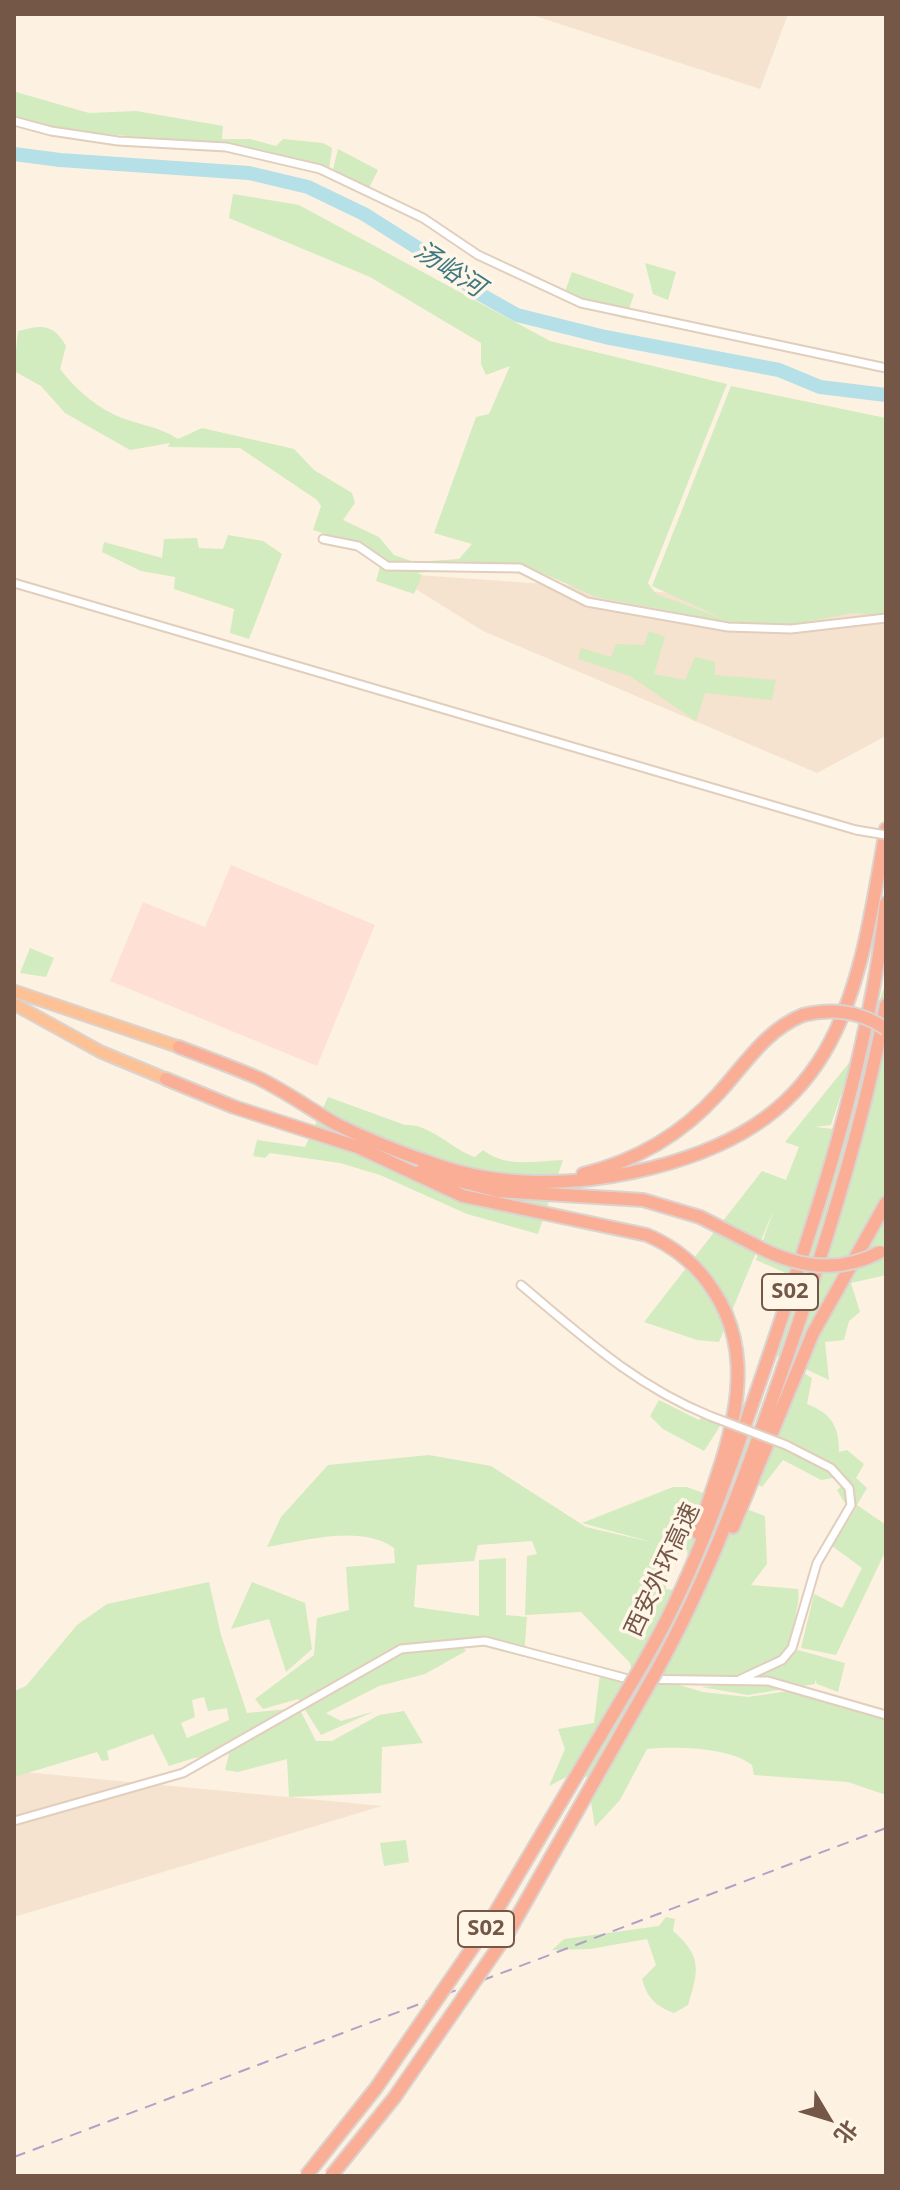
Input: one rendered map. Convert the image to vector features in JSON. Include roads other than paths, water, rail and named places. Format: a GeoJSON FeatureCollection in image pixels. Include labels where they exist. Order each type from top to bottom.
{"type":"FeatureCollection","features":[{"type":"Feature","properties":{"kind":"highway"},"geometry":{"type":"LineString","coordinates":[[14,991],[179,1047],[260,1079],[348,1130],[437,1165],[483,1177],[533,1181],[601,1178],[676,1161],[724,1144],[785,1104],[818,1065],[849,1006],[865,946],[886,829]]}},
{"type":"Feature","properties":{"kind":"highway","name":"西安外环高速"},"geometry":{"type":"LineString","coordinates":[[306,2176],[376,2088],[488,1925],[668,1619],[710,1523],[813,1223],[858,1051],[886,903]]}},
{"type":"Feature","properties":{"kind":"highway"},"geometry":{"type":"LineString","coordinates":[[14,1004],[101,1052],[234,1107],[479,1188],[533,1195],[626,1198],[657,1204],[700,1217],[780,1258],[818,1267],[855,1263],[883,1250]]}},
{"type":"Feature","properties":{"kind":"highway","name":"西安外环高速"},"geometry":{"type":"LineString","coordinates":[[331,2176],[394,2098],[508,1933],[688,1615],[738,1494],[812,1285],[847,1163],[886,1005]]}},
{"type":"Feature","properties":{"kind":"highway"},"geometry":{"type":"LineString","coordinates":[[533,1181],[610,1166],[659,1143],[700,1113],[769,1036],[803,1015],[840,1011],[867,1018],[886,1029]]}},
{"type":"Feature","properties":{"kind":"highway"},"geometry":{"type":"LineString","coordinates":[[360,1148],[463,1196],[647,1235],[683,1256],[710,1285],[734,1335],[738,1390],[718,1473],[668,1619]]}},
{"type":"Feature","properties":{"kind":"highway"},"geometry":{"type":"LineString","coordinates":[[688,1615],[734,1525],[813,1333],[886,1203]]}},
{"type":"Feature","properties":{"kind":"street"},"geometry":{"type":"LineString","coordinates":[[14,121],[51,131],[118,141],[226,147],[320,169],[423,218],[478,255],[581,303],[886,368]]}},
{"type":"Feature","properties":{"kind":"street"},"geometry":{"type":"LineString","coordinates":[[323,539],[358,546],[387,566],[520,568],[587,602],[728,627],[791,629],[886,618]]}},
{"type":"Feature","properties":{"kind":"street"},"geometry":{"type":"LineString","coordinates":[[14,583],[856,830],[886,835]]}},
{"type":"Feature","properties":{"kind":"street"},"geometry":{"type":"LineString","coordinates":[[521,1285],[622,1369],[665,1398],[786,1445],[831,1468],[849,1488],[851,1505],[817,1563],[792,1648],[782,1660],[739,1680]]}},
{"type":"Feature","properties":{"kind":"street"},"geometry":{"type":"LineString","coordinates":[[14,1821],[183,1773],[401,1649],[485,1641],[628,1679],[768,1681],[886,1715]]}},
{"type":"Feature","properties":{"kind":"waterway","name":"汤峪河"},"geometry":{"type":"LineString","coordinates":[[14,154],[249,173],[308,187],[364,214],[432,257],[478,293],[517,315],[605,337],[779,370],[820,387],[886,395]]}},
{"type":"Feature","properties":{"kind":"railway"},"geometry":{"type":"LineString","coordinates":[[14,2157],[886,1828]]}}]}
